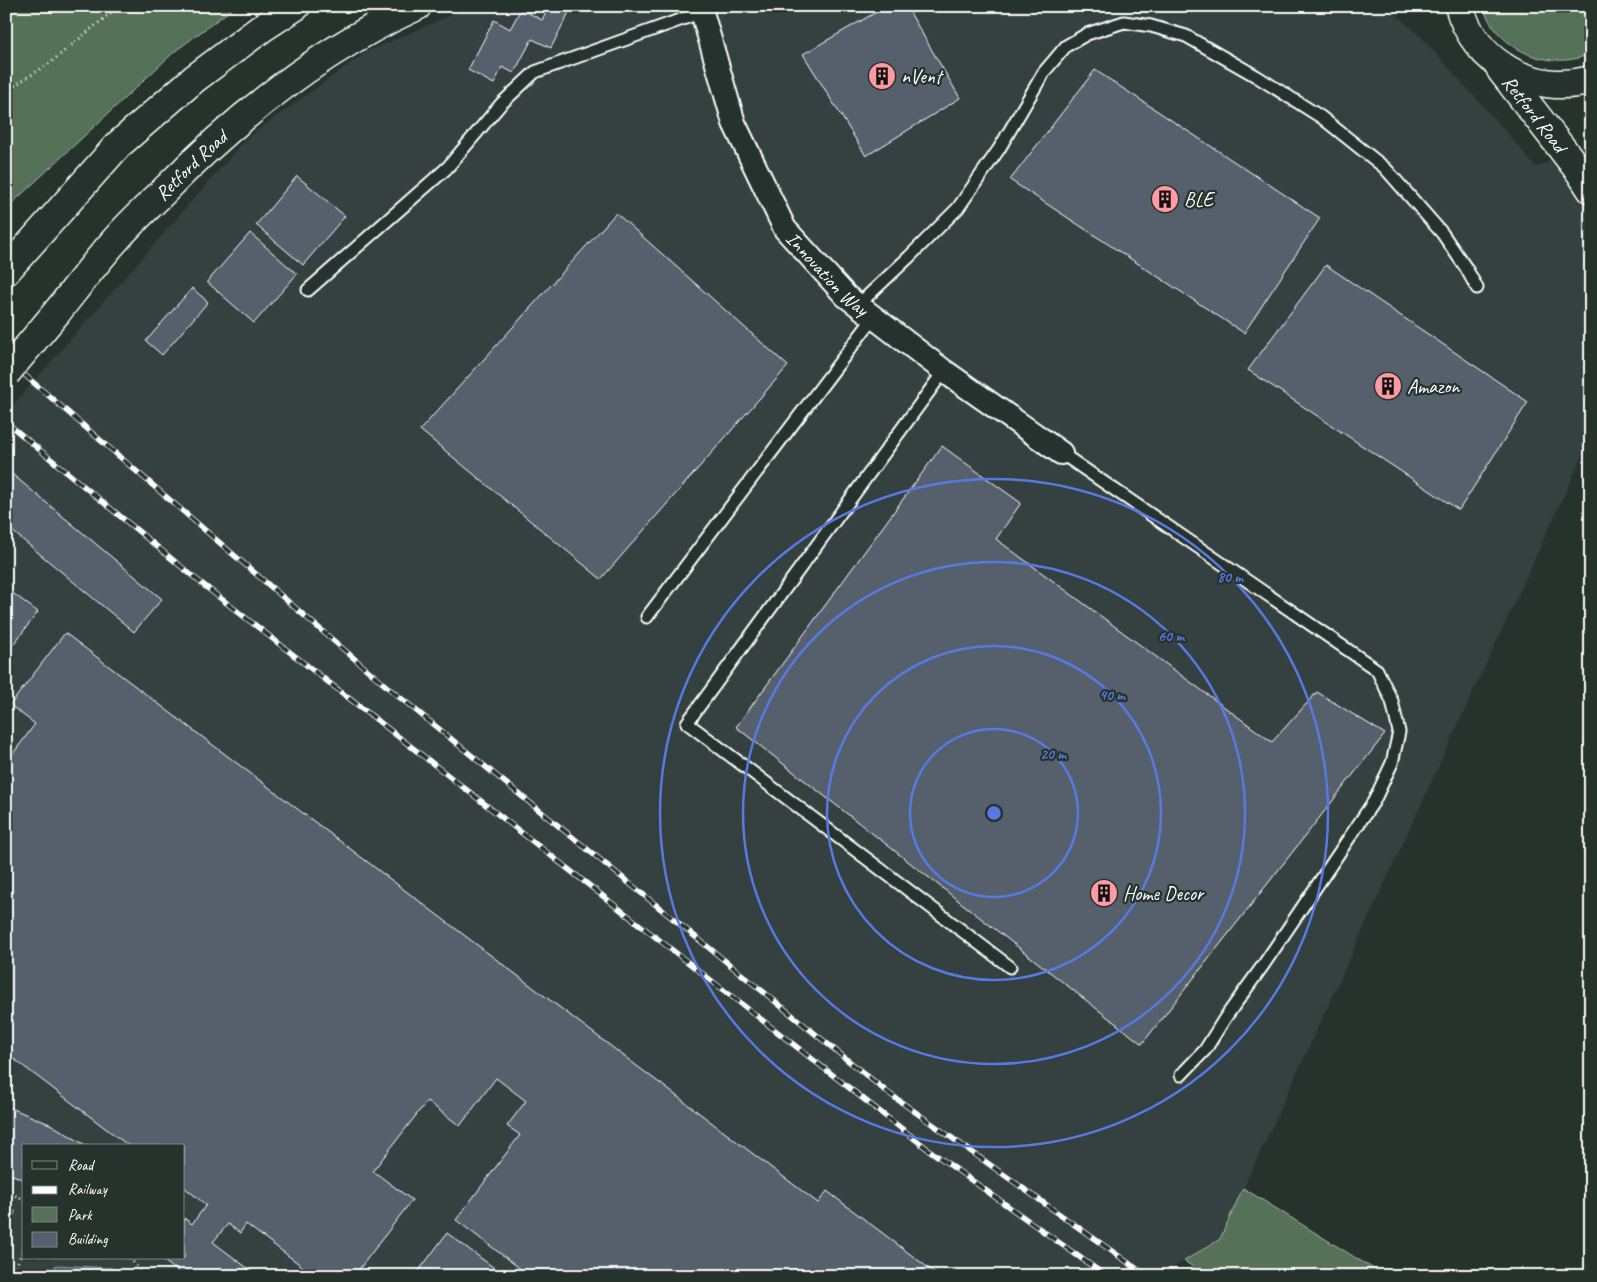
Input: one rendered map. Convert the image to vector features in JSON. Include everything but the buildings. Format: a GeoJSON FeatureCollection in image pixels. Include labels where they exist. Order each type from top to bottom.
{"type":"FeatureCollection","features":[{"type":"Feature","properties":{"kind":"main road"},"geometry":{"type":"LineString","coordinates":[[6,270],[118,145],[194,79],[262,28],[296,6]]}},
{"type":"Feature","properties":{"kind":"main road","name":"Retford Road"},"geometry":{"type":"LineString","coordinates":[[6,373],[119,235],[184,170],[254,107],[320,58],[393,17],[417,6]]}},
{"type":"Feature","properties":{"kind":"main road"},"geometry":{"type":"LineString","coordinates":[[1444,6],[1496,63],[1520,77],[1548,84],[1576,84],[1591,80]]}},
{"type":"Feature","properties":{"kind":"main road"},"geometry":{"type":"LineString","coordinates":[[1459,6],[1471,35]]}},
{"type":"Feature","properties":{"kind":"main road","name":"Retford Road"},"geometry":{"type":"LineString","coordinates":[[1496,63],[1591,189]]}},
{"type":"Feature","properties":{"kind":"street","name":"Innovation Way"},"geometry":{"type":"LineString","coordinates":[[701,8],[734,123],[785,229],[846,296],[944,371],[1061,453]]}},
{"type":"Feature","properties":{"kind":"lane"},"geometry":{"type":"LineString","coordinates":[[308,290],[447,168],[501,104],[535,72],[701,8]]}},
{"type":"Feature","properties":{"kind":"lane"},"geometry":{"type":"LineString","coordinates":[[646,617],[866,311],[909,257],[958,208],[998,148],[1044,72],[1066,46],[1087,34],[1124,22],[1151,26],[1186,36],[1256,76],[1321,117],[1385,168],[1442,233],[1477,288]]}},
{"type":"Feature","properties":{"kind":"lane"},"geometry":{"type":"LineString","coordinates":[[944,371],[687,723],[1010,967]]}},
{"type":"Feature","properties":{"kind":"lane"},"geometry":{"type":"LineString","coordinates":[[1061,453],[1377,670],[1392,701],[1399,732],[1392,763],[1374,800],[1205,1050],[1181,1075]]}},
{"type":"Feature","properties":{"kind":"path"},"geometry":{"type":"LineString","coordinates":[[6,91],[50,63],[118,6]]}},
{"type":"Feature","properties":{"kind":"path"},"geometry":{"type":"LineString","coordinates":[[6,1192],[22,1198]]}},
{"type":"Feature","properties":{"kind":"path"},"geometry":{"type":"LineString","coordinates":[[12,1276],[22,1251]]}},
{"type":"Feature","properties":{"kind":"path"},"geometry":{"type":"LineString","coordinates":[[132,1260],[144,1276]]}},
{"type":"Feature","properties":{"kind":"shaded area"},"geometry":{"type":"Polygon","coordinates":[[[472,6],[1387,6],[1421,37],[1510,136],[1536,168],[1591,141],[1591,437],[1220,1239],[1160,1276],[118,1276],[112,1268],[56,1265],[49,1276],[6,1276],[6,413],[248,137],[366,52],[472,6]]]}},
{"type":"Feature","properties":{"kind":"green space"},"geometry":{"type":"Polygon","coordinates":[[[6,6],[236,6],[174,52],[6,209],[6,6]]]}},
{"type":"Feature","properties":{"kind":"green space"},"geometry":{"type":"Polygon","coordinates":[[[1483,6],[1591,6],[1591,54],[1574,59],[1561,60],[1533,56],[1511,45],[1502,37],[1487,17],[1483,6]]]}},
{"type":"Feature","properties":{"kind":"green space"},"geometry":{"type":"Polygon","coordinates":[[[1243,1188],[1385,1276],[1207,1276],[1184,1261],[1220,1239],[1243,1188]]]}},
{"type":"Feature","properties":{"kind":"water"},"geometry":{"type":"Polygon","coordinates":[[[56,1265],[112,1268],[118,1276],[49,1276],[56,1265]]]}},
{"type":"Feature","properties":{"kind":"railway"},"geometry":{"type":"LineString","coordinates":[[6,359],[392,691],[887,1092],[1147,1276]]}},
{"type":"Feature","properties":{"kind":"railway"},"geometry":{"type":"LineString","coordinates":[[6,422],[201,583],[929,1150],[1106,1276]]}},
{"type":"Feature","properties":{"kind":"place","name":"nVent"},"geometry":{"type":"Point","coordinates":[882,76]}},
{"type":"Feature","properties":{"kind":"place","name":"BLE"},"geometry":{"type":"Point","coordinates":[1165,199]}},
{"type":"Feature","properties":{"kind":"place","name":"Amazon"},"geometry":{"type":"Point","coordinates":[1388,386]}},
{"type":"Feature","properties":{"kind":"place","name":"Home Decor"},"geometry":{"type":"Point","coordinates":[1104,893]}}]}
